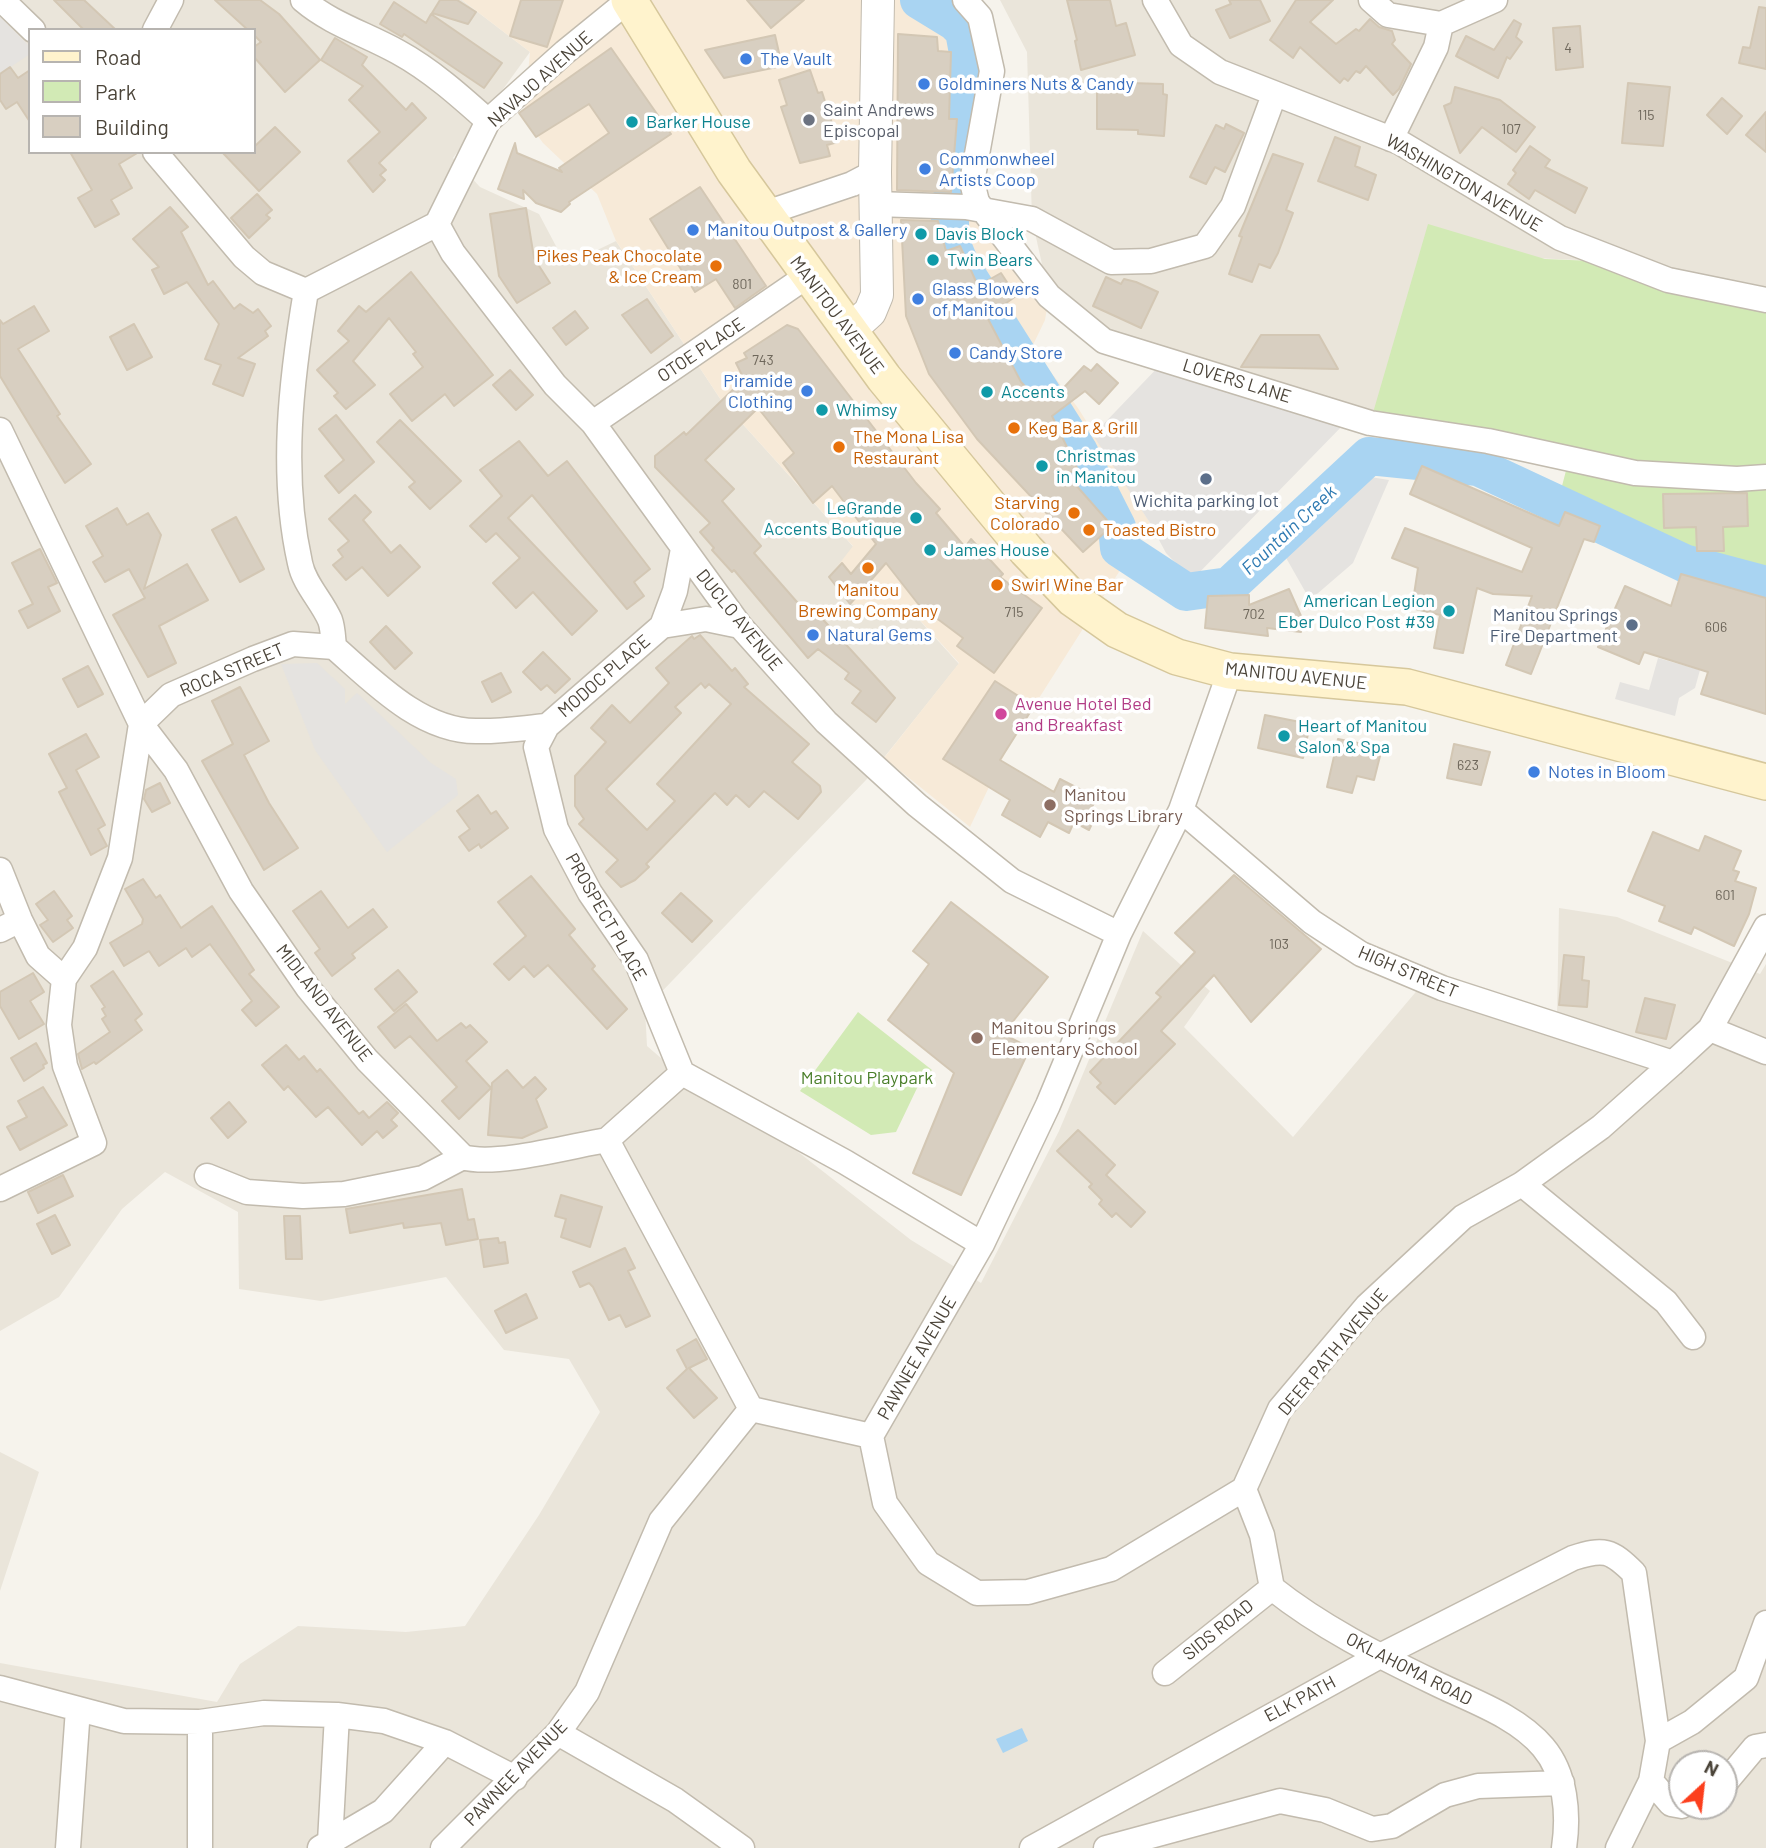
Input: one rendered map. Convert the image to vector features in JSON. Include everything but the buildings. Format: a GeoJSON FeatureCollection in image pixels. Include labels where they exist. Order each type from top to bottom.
{"type":"FeatureCollection","features":[{"type":"Feature","properties":{"kind":"main road","name":"MANITOU AVENUE"},"geometry":{"type":"LineString","coordinates":[[629,0],[763,214],[849,331],[951,462],[1027,550],[1073,598],[1117,630],[1177,657],[1230,671],[1407,687],[1766,782]]}},
{"type":"Feature","properties":{"kind":"street"},"geometry":{"type":"LineString","coordinates":[[2,0],[31,28]]}},
{"type":"Feature","properties":{"kind":"street"},"geometry":{"type":"LineString","coordinates":[[156,28],[170,0]]}},
{"type":"Feature","properties":{"kind":"street"},"geometry":{"type":"LineString","coordinates":[[303,0],[320,14],[399,52],[456,91],[488,121]]}},
{"type":"Feature","properties":{"kind":"street","name":"NAVAJO AVENUE"},"geometry":{"type":"LineString","coordinates":[[437,224],[488,121],[629,0]]}},
{"type":"Feature","properties":{"kind":"street","name":"LOVERS LANE"},"geometry":{"type":"LineString","coordinates":[[965,0],[980,17],[992,71],[972,182],[959,208],[1049,296],[1104,341],[1370,423],[1488,441],[1635,472],[1737,479],[1766,477]]}},
{"type":"Feature","properties":{"kind":"street","name":"WASHINGTON AVENUE"},"geometry":{"type":"LineString","coordinates":[[1154,0],[1181,45],[1220,72],[1391,139],[1560,238],[1668,280],[1766,300]]}},
{"type":"Feature","properties":{"kind":"street"},"geometry":{"type":"LineString","coordinates":[[1371,0],[1388,15],[1441,24],[1495,0]]}},
{"type":"Feature","properties":{"kind":"street"},"geometry":{"type":"LineString","coordinates":[[849,331],[870,312],[877,295],[875,172],[878,3]]}},
{"type":"Feature","properties":{"kind":"street"},"geometry":{"type":"LineString","coordinates":[[1391,139],[1436,47],[1441,24]]}},
{"type":"Feature","properties":{"kind":"street"},"geometry":{"type":"LineString","coordinates":[[876,204],[959,208],[1032,219],[1111,262],[1151,261],[1205,246],[1233,206],[1274,95]]}},
{"type":"Feature","properties":{"kind":"street"},"geometry":{"type":"LineString","coordinates":[[157,154],[244,257],[263,273],[306,290],[437,224]]}},
{"type":"Feature","properties":{"kind":"street"},"geometry":{"type":"LineString","coordinates":[[763,214],[852,184],[875,172]]}},
{"type":"Feature","properties":{"kind":"street","name":"DUCLO AVENUE"},"geometry":{"type":"LineString","coordinates":[[437,224],[453,253],[555,385],[593,423],[740,626],[826,722],[917,805],[1012,881],[1119,934]]}},
{"type":"Feature","properties":{"kind":"street","name":"OTOE PLACE"},"geometry":{"type":"LineString","coordinates":[[593,423],[807,276]]}},
{"type":"Feature","properties":{"kind":"street"},"geometry":{"type":"LineString","coordinates":[[306,290],[293,368],[289,448],[292,515],[300,567],[331,622],[334,647],[397,700],[431,721],[473,732],[547,726]]}},
{"type":"Feature","properties":{"kind":"street","name":"MIDLAND AVENUE"},"geometry":{"type":"LineString","coordinates":[[0,430],[141,724],[176,770],[241,891],[308,988],[367,1060],[463,1157]]}},
{"type":"Feature","properties":{"kind":"street","name":"MODOC PLACE"},"geometry":{"type":"LineString","coordinates":[[547,726],[662,626],[675,591],[683,549]]}},
{"type":"Feature","properties":{"kind":"street","name":"MODOC PLACE"},"geometry":{"type":"LineString","coordinates":[[662,626],[706,619],[740,626]]}},
{"type":"Feature","properties":{"kind":"street","name":"ROCA STREET"},"geometry":{"type":"LineString","coordinates":[[141,724],[171,695],[253,659],[293,645],[334,647]]}},
{"type":"Feature","properties":{"kind":"street","name":"PAWNEE AVENUE"},"geometry":{"type":"LineString","coordinates":[[443,1848],[558,1733],[587,1692],[661,1521],[751,1409],[871,1436],[982,1244],[1048,1105],[1119,934],[1181,810],[1230,671]]}},
{"type":"Feature","properties":{"kind":"street"},"geometry":{"type":"LineString","coordinates":[[0,1189],[94,1143],[65,1066],[59,1025],[64,979],[85,948],[120,858],[141,724]]}},
{"type":"Feature","properties":{"kind":"street","name":"PROSPECT PLACE"},"geometry":{"type":"LineString","coordinates":[[547,726],[536,747],[556,829],[590,893],[636,960],[682,1073]]}},
{"type":"Feature","properties":{"kind":"street","name":"HIGH STREET"},"geometry":{"type":"LineString","coordinates":[[1181,810],[1312,922],[1361,954],[1442,988],[1674,1063]]}},
{"type":"Feature","properties":{"kind":"street"},"geometry":{"type":"LineString","coordinates":[[0,870],[10,925],[38,956],[64,979]]}},
{"type":"Feature","properties":{"kind":"street","name":"DEER PATH AVENUE"},"geometry":{"type":"LineString","coordinates":[[1244,1489],[1280,1409],[1367,1306],[1462,1217],[1522,1184],[1601,1127],[1710,1029],[1766,927]]}},
{"type":"Feature","properties":{"kind":"street"},"geometry":{"type":"LineString","coordinates":[[1710,1029],[1766,1052]]}},
{"type":"Feature","properties":{"kind":"street"},"geometry":{"type":"LineString","coordinates":[[207,1177],[247,1192],[303,1196],[344,1194],[424,1178],[463,1157],[495,1160],[607,1140],[682,1073],[845,1162],[982,1244]]}},
{"type":"Feature","properties":{"kind":"street"},"geometry":{"type":"LineString","coordinates":[[607,1140],[751,1409]]}},
{"type":"Feature","properties":{"kind":"street"},"geometry":{"type":"LineString","coordinates":[[1522,1184],[1666,1302],[1693,1337]]}},
{"type":"Feature","properties":{"kind":"street"},"geometry":{"type":"LineString","coordinates":[[871,1436],[885,1503],[928,1563],[977,1593],[1028,1592],[1111,1569],[1244,1489],[1262,1535],[1272,1588]]}},
{"type":"Feature","properties":{"kind":"street","name":"ELK PATH"},"geometry":{"type":"LineString","coordinates":[[1032,1848],[1063,1842],[1153,1778],[1380,1656],[1573,1558],[1599,1550],[1619,1558],[1634,1573],[1658,1741]]}},
{"type":"Feature","properties":{"kind":"street","name":"OKLAHOMA ROAD"},"geometry":{"type":"LineString","coordinates":[[1272,1588],[1300,1610],[1380,1656],[1510,1720],[1543,1747],[1562,1783],[1568,1823],[1564,1848]]}},
{"type":"Feature","properties":{"kind":"street","name":"SIDS ROAD"},"geometry":{"type":"LineString","coordinates":[[1165,1673],[1272,1588]]}},
{"type":"Feature","properties":{"kind":"street"},"geometry":{"type":"LineString","coordinates":[[1618,1848],[1651,1781],[1658,1741],[1692,1722],[1746,1678],[1766,1623]]}},
{"type":"Feature","properties":{"kind":"street"},"geometry":{"type":"LineString","coordinates":[[0,1688],[124,1721],[200,1723],[264,1713],[337,1715],[384,1721],[445,1742],[515,1778]]}},
{"type":"Feature","properties":{"kind":"street"},"geometry":{"type":"LineString","coordinates":[[68,1848],[78,1709]]}},
{"type":"Feature","properties":{"kind":"street"},"geometry":{"type":"LineString","coordinates":[[325,1845],[337,1715]]}},
{"type":"Feature","properties":{"kind":"street"},"geometry":{"type":"LineString","coordinates":[[200,1723],[200,1848]]}},
{"type":"Feature","properties":{"kind":"street"},"geometry":{"type":"LineString","coordinates":[[558,1733],[676,1800],[742,1848]]}},
{"type":"Feature","properties":{"kind":"street"},"geometry":{"type":"LineString","coordinates":[[325,1845],[383,1811],[445,1742]]}},
{"type":"Feature","properties":{"kind":"street"},"geometry":{"type":"LineString","coordinates":[[1738,1767],[1755,1747],[1766,1745]]}},
{"type":"Feature","properties":{"kind":"street"},"geometry":{"type":"LineString","coordinates":[[1651,1781],[1668,1801]]}},
{"type":"Feature","properties":{"kind":"street"},"geometry":{"type":"LineString","coordinates":[[1107,1848],[1280,1801],[1325,1810],[1372,1829],[1392,1826],[1445,1795],[1478,1786],[1562,1783]]}},
{"type":"Feature","properties":{"kind":"shaded area"},"geometry":{"type":"Polygon","coordinates":[[[0,0],[462,0],[530,52],[453,158],[480,187],[539,214],[566,265],[616,241],[721,400],[959,664],[866,780],[645,1009],[647,1046],[720,1109],[793,1148],[911,1240],[981,1283],[1059,1131],[1143,931],[1210,991],[1184,1027],[1293,1137],[1420,987],[1557,1015],[1559,908],[1617,917],[1760,974],[1766,964],[1766,1848],[0,1848],[0,1663],[217,1702],[240,1664],[298,1626],[406,1632],[465,1626],[539,1515],[600,1412],[569,1359],[504,1350],[446,1277],[321,1301],[239,1289],[238,1212],[165,1172],[122,1209],[59,1297],[0,1331],[0,0]]]}},
{"type":"Feature","properties":{"kind":"shaded area"},"geometry":{"type":"Polygon","coordinates":[[[462,0],[973,0],[986,33],[972,182],[1049,296],[1045,320],[1032,347],[1078,408],[1150,523],[1008,747],[970,827],[884,758],[959,663],[908,607],[850,604],[829,577],[853,546],[721,400],[616,241],[597,194],[543,143],[524,117],[530,52],[462,0]]]}},
{"type":"Feature","properties":{"kind":"shaded area"},"geometry":{"type":"Polygon","coordinates":[[[1000,0],[1766,0],[1766,300],[1619,262],[1514,257],[1370,423],[1104,341],[1049,296],[1032,219],[1027,52],[1000,0]]]}},
{"type":"Feature","properties":{"kind":"shaded area"},"geometry":{"type":"Polygon","coordinates":[[[0,17],[28,45],[28,55],[0,74],[0,17]]]}},
{"type":"Feature","properties":{"kind":"shaded area","name":"Wichita parking lot"},"geometry":{"type":"Polygon","coordinates":[[[1163,362],[1346,422],[1192,580],[1166,553],[1150,523],[1093,435],[1163,362]]]}},
{"type":"Feature","properties":{"kind":"shaded area"},"geometry":{"type":"Polygon","coordinates":[[[1364,476],[1389,480],[1353,563],[1310,600],[1285,556],[1364,476]]]}},
{"type":"Feature","properties":{"kind":"shaded area"},"geometry":{"type":"Polygon","coordinates":[[[1658,658],[1700,670],[1695,688],[1679,698],[1675,716],[1615,699],[1620,682],[1649,690],[1658,658]]]}},
{"type":"Feature","properties":{"kind":"shaded area"},"geometry":{"type":"Polygon","coordinates":[[[317,663],[345,689],[345,704],[357,693],[431,763],[456,779],[458,795],[387,852],[315,750],[281,664],[317,663]]]}},
{"type":"Feature","properties":{"kind":"shaded area"},"geometry":{"type":"Polygon","coordinates":[[[0,1452],[39,1472],[0,1591],[0,1452]]]}},
{"type":"Feature","properties":{"kind":"green space"},"geometry":{"type":"Polygon","coordinates":[[[1428,224],[1545,259],[1619,262],[1766,300],[1766,476],[1635,473],[1370,423],[1428,224]]]}},
{"type":"Feature","properties":{"kind":"green space"},"geometry":{"type":"Polygon","coordinates":[[[1568,463],[1766,483],[1766,581],[1699,563],[1562,486],[1568,463]]]}},
{"type":"Feature","properties":{"kind":"green space","name":"Manitou Playpark"},"geometry":{"type":"Polygon","coordinates":[[[858,1012],[932,1070],[919,1084],[896,1132],[871,1135],[800,1091],[858,1012]]]}},
{"type":"Feature","properties":{"kind":"water"},"geometry":{"type":"Polygon","coordinates":[[[1022,1728],[1028,1741],[1003,1753],[996,1739],[1022,1728]]]}},
{"type":"Feature","properties":{"kind":"waterway","name":"Fountain Creek"},"geometry":{"type":"LineString","coordinates":[[919,0],[955,22],[964,31],[968,53],[962,149],[950,207],[950,240],[960,264],[1079,452],[1117,527],[1119,548],[1186,592],[1229,586],[1369,456],[1478,467],[1684,563],[1766,585]]}},
{"type":"Feature","properties":{"kind":"place","name":"The Vault"},"geometry":{"type":"Point","coordinates":[746,59]}},
{"type":"Feature","properties":{"kind":"place","name":"Goldminers Nuts & Candy"},"geometry":{"type":"Point","coordinates":[924,84]}},
{"type":"Feature","properties":{"kind":"place","name":"Saint Andrews Episcopal"},"geometry":{"type":"Point","coordinates":[809,120]}},
{"type":"Feature","properties":{"kind":"place","name":"Barker House"},"geometry":{"type":"Point","coordinates":[632,122]}},
{"type":"Feature","properties":{"kind":"place","name":"Commonwheel Artists Coop"},"geometry":{"type":"Point","coordinates":[925,169]}},
{"type":"Feature","properties":{"kind":"place","name":"Manitou Outpost & Gallery"},"geometry":{"type":"Point","coordinates":[693,230]}},
{"type":"Feature","properties":{"kind":"place","name":"Davis Block"},"geometry":{"type":"Point","coordinates":[921,234]}},
{"type":"Feature","properties":{"kind":"place","name":"Twin Bears"},"geometry":{"type":"Point","coordinates":[933,260]}},
{"type":"Feature","properties":{"kind":"place","name":"Pikes Peak Chocolate & Ice Cream"},"geometry":{"type":"Point","coordinates":[716,266]}},
{"type":"Feature","properties":{"kind":"place","name":"Glass Blowers of Manitou"},"geometry":{"type":"Point","coordinates":[918,299]}},
{"type":"Feature","properties":{"kind":"place","name":"Candy Store"},"geometry":{"type":"Point","coordinates":[955,353]}},
{"type":"Feature","properties":{"kind":"place","name":"Piramide Clothing"},"geometry":{"type":"Point","coordinates":[807,391]}},
{"type":"Feature","properties":{"kind":"place","name":"Accents"},"geometry":{"type":"Point","coordinates":[987,392]}},
{"type":"Feature","properties":{"kind":"place","name":"Whimsy"},"geometry":{"type":"Point","coordinates":[822,410]}},
{"type":"Feature","properties":{"kind":"place","name":"Keg Bar & Grill"},"geometry":{"type":"Point","coordinates":[1014,428]}},
{"type":"Feature","properties":{"kind":"place","name":"The Mona Lisa Restaurant"},"geometry":{"type":"Point","coordinates":[839,447]}},
{"type":"Feature","properties":{"kind":"place","name":"Christmas in Manitou"},"geometry":{"type":"Point","coordinates":[1042,466]}},
{"type":"Feature","properties":{"kind":"place","name":"Wichita parking lot"},"geometry":{"type":"Point","coordinates":[1206,479]}},
{"type":"Feature","properties":{"kind":"place","name":"Starving Colorado"},"geometry":{"type":"Point","coordinates":[1074,513]}},
{"type":"Feature","properties":{"kind":"place","name":"LeGrande Accents Boutique"},"geometry":{"type":"Point","coordinates":[916,518]}},
{"type":"Feature","properties":{"kind":"place","name":"Toasted Bistro"},"geometry":{"type":"Point","coordinates":[1089,530]}},
{"type":"Feature","properties":{"kind":"place","name":"James House"},"geometry":{"type":"Point","coordinates":[930,550]}},
{"type":"Feature","properties":{"kind":"place","name":"Manitou Brewing Company"},"geometry":{"type":"Point","coordinates":[868,568]}},
{"type":"Feature","properties":{"kind":"place","name":"Swirl Wine Bar"},"geometry":{"type":"Point","coordinates":[997,585]}},
{"type":"Feature","properties":{"kind":"place","name":"American Legion Eber Dulco Post #39"},"geometry":{"type":"Point","coordinates":[1449,611]}},
{"type":"Feature","properties":{"kind":"place","name":"Manitou Springs Fire Department"},"geometry":{"type":"Point","coordinates":[1632,625]}},
{"type":"Feature","properties":{"kind":"place","name":"Natural Gems"},"geometry":{"type":"Point","coordinates":[813,635]}},
{"type":"Feature","properties":{"kind":"place","name":"Avenue Hotel Bed and Breakfast"},"geometry":{"type":"Point","coordinates":[1001,714]}},
{"type":"Feature","properties":{"kind":"place","name":"Heart of Manitou Salon & Spa"},"geometry":{"type":"Point","coordinates":[1284,736]}},
{"type":"Feature","properties":{"kind":"place","name":"Notes in Bloom"},"geometry":{"type":"Point","coordinates":[1534,772]}},
{"type":"Feature","properties":{"kind":"place","name":"Manitou Springs Library"},"geometry":{"type":"Point","coordinates":[1050,805]}},
{"type":"Feature","properties":{"kind":"place","name":"Manitou Springs Elementary School"},"geometry":{"type":"Point","coordinates":[977,1038]}}]}
